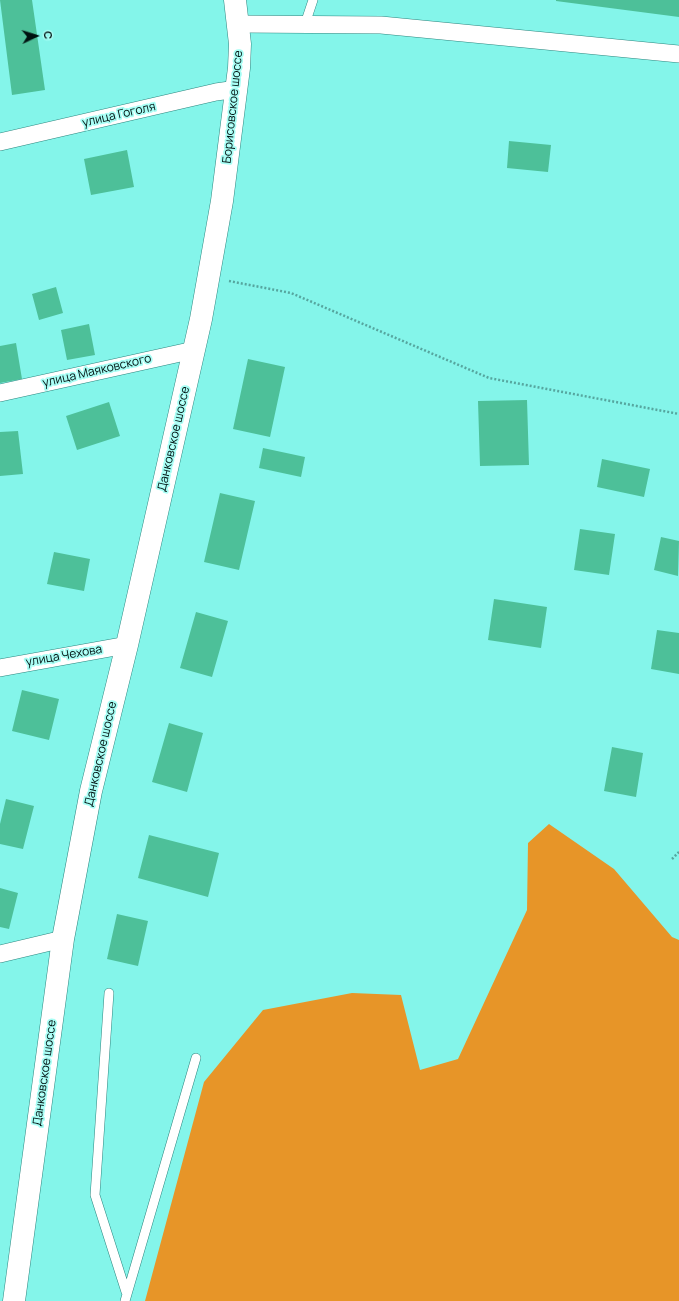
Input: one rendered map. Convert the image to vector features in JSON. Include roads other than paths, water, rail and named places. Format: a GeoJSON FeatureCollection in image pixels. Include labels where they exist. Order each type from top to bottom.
{"type":"FeatureCollection","features":[{"type":"Feature","properties":{"kind":"main road","name":"Борисовское шоссе"},"geometry":{"type":"LineString","coordinates":[[219,213],[237,89],[240,44],[235,0]]}},
{"type":"Feature","properties":{"kind":"main road","name":"Данковское шоссе"},"geometry":{"type":"LineString","coordinates":[[14,1301],[63,939],[92,791],[194,350],[219,213]]}},
{"type":"Feature","properties":{"kind":"street"},"geometry":{"type":"LineString","coordinates":[[238,24],[381,25],[679,54]]}},
{"type":"Feature","properties":{"kind":"street","name":"улица Гоголя"},"geometry":{"type":"LineString","coordinates":[[0,142],[216,92],[237,89]]}},
{"type":"Feature","properties":{"kind":"street","name":"улица Маяковского"},"geometry":{"type":"LineString","coordinates":[[0,393],[194,350]]}},
{"type":"Feature","properties":{"kind":"street","name":"улица Чехова"},"geometry":{"type":"LineString","coordinates":[[0,668],[127,645]]}},
{"type":"Feature","properties":{"kind":"street"},"geometry":{"type":"LineString","coordinates":[[0,954],[63,939]]}},
{"type":"Feature","properties":{"kind":"lane"},"geometry":{"type":"LineString","coordinates":[[305,24],[313,0]]}},
{"type":"Feature","properties":{"kind":"lane"},"geometry":{"type":"LineString","coordinates":[[110,993],[95,1195],[125,1296]]}},
{"type":"Feature","properties":{"kind":"lane"},"geometry":{"type":"LineString","coordinates":[[125,1296],[196,1058]]}}]}
